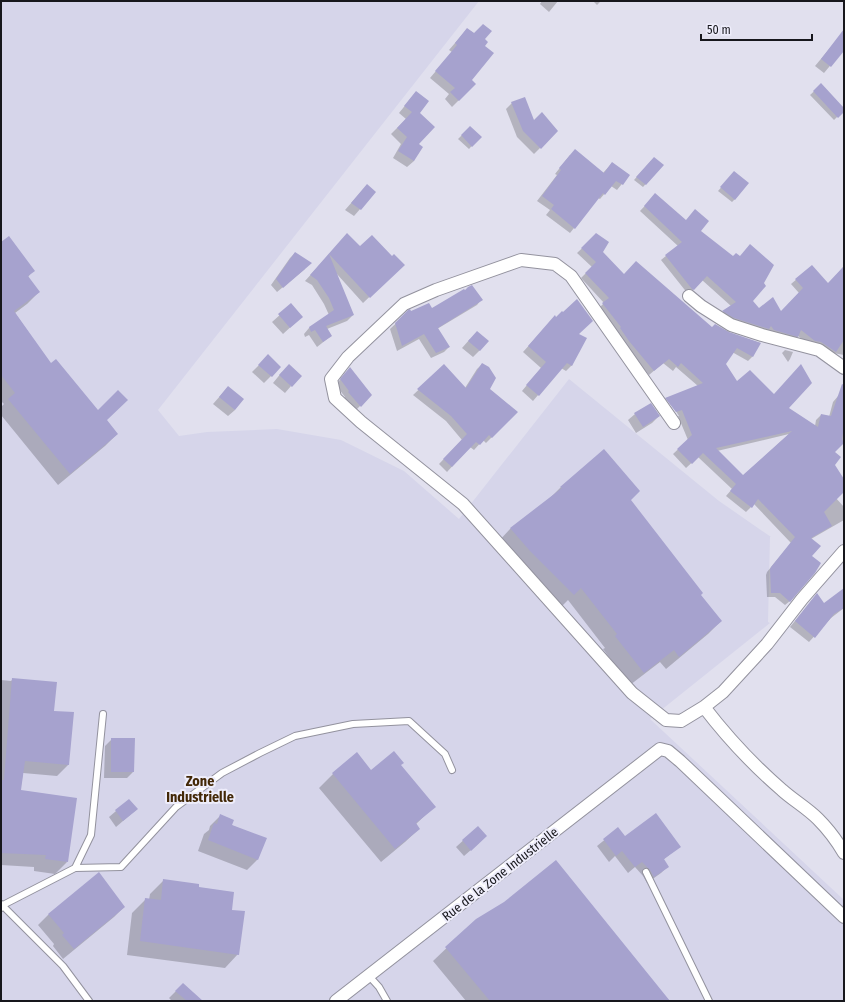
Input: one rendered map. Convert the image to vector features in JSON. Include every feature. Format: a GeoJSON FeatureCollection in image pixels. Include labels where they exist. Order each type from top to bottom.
{"type":"FeatureCollection","features":[{"type":"Feature","properties":{"kind":"street"},"geometry":{"type":"LineString","coordinates":[[674,423],[571,276],[555,264],[521,260],[436,290],[404,304],[348,357],[331,379],[335,398],[361,422],[463,504],[632,693],[666,720],[681,721],[704,707],[723,692],[762,649],[802,599],[844,551]]}},
{"type":"Feature","properties":{"kind":"street"},"geometry":{"type":"LineString","coordinates":[[689,296],[701,306],[731,325],[819,350],[844,368]]}},
{"type":"Feature","properties":{"kind":"street"},"geometry":{"type":"LineString","coordinates":[[704,707],[726,735],[782,790],[818,819],[835,838],[844,853]]}},
{"type":"Feature","properties":{"kind":"street","name":"Rue de la Zone Industrielle"},"geometry":{"type":"LineString","coordinates":[[336,1001],[656,752],[664,749],[686,767],[844,917]]}},
{"type":"Feature","properties":{"kind":"lane"},"geometry":{"type":"LineString","coordinates":[[75,868],[91,835],[102,714]]}},
{"type":"Feature","properties":{"kind":"lane"},"geometry":{"type":"LineString","coordinates":[[89,1001],[63,966],[2,906],[75,868],[121,867],[176,807],[222,773],[295,736],[353,724],[409,721],[445,754],[452,770]]}},
{"type":"Feature","properties":{"kind":"lane"},"geometry":{"type":"LineString","coordinates":[[646,872],[710,1001]]}},
{"type":"Feature","properties":{"kind":"lane"},"geometry":{"type":"LineString","coordinates":[[369,976],[379,987],[387,1001]]}},
{"type":"Feature","properties":{"kind":"shaded area"},"geometry":{"type":"Polygon","coordinates":[[[1,1],[479,1],[158,410],[179,436],[207,432],[277,429],[341,440],[404,471],[459,519],[569,379],[719,501],[771,537],[768,622],[770,623],[650,719],[844,900],[844,1001],[1,1001],[1,1]]]}},
{"type":"Feature","properties":{"kind":"building"},"geometry":{"type":"Polygon","coordinates":[[[483,24],[492,31],[485,39],[488,42],[485,46],[494,53],[472,80],[476,84],[459,101],[450,92],[455,88],[435,71],[457,45],[455,43],[467,28],[474,33],[483,24]]]}},
{"type":"Feature","properties":{"kind":"building"},"geometry":{"type":"Polygon","coordinates":[[[844,29],[844,51],[831,67],[821,59],[844,29]]]}},
{"type":"Feature","properties":{"kind":"building"},"geometry":{"type":"Polygon","coordinates":[[[821,83],[844,108],[844,112],[838,118],[813,91],[821,83]]]}},
{"type":"Feature","properties":{"kind":"building"},"geometry":{"type":"Polygon","coordinates":[[[416,91],[429,101],[420,113],[435,127],[419,144],[423,147],[414,161],[398,151],[407,137],[397,128],[412,112],[404,106],[416,91]]]}},
{"type":"Feature","properties":{"kind":"building"},"geometry":{"type":"Polygon","coordinates":[[[525,97],[534,120],[542,112],[558,131],[541,149],[523,131],[511,102],[525,97]]]}},
{"type":"Feature","properties":{"kind":"building"},"geometry":{"type":"Polygon","coordinates":[[[470,126],[482,137],[472,147],[461,135],[470,126]]]}},
{"type":"Feature","properties":{"kind":"building"},"geometry":{"type":"Polygon","coordinates":[[[575,149],[604,173],[612,162],[630,175],[623,185],[616,181],[605,195],[603,193],[575,229],[551,209],[554,205],[542,196],[561,170],[559,168],[575,149]]]}},
{"type":"Feature","properties":{"kind":"building"},"geometry":{"type":"Polygon","coordinates":[[[654,157],[664,165],[646,185],[636,177],[654,157]]]}},
{"type":"Feature","properties":{"kind":"building"},"geometry":{"type":"Polygon","coordinates":[[[734,171],[749,183],[735,200],[720,187],[734,171]]]}},
{"type":"Feature","properties":{"kind":"building"},"geometry":{"type":"Polygon","coordinates":[[[367,184],[376,192],[361,210],[351,203],[367,184]]]}},
{"type":"Feature","properties":{"kind":"building"},"geometry":{"type":"Polygon","coordinates":[[[655,193],[686,220],[695,209],[709,221],[701,231],[733,256],[736,253],[740,256],[750,244],[774,265],[764,283],[766,286],[753,301],[759,308],[773,297],[781,311],[803,288],[795,279],[812,265],[828,283],[844,266],[844,340],[836,352],[821,342],[815,341],[801,330],[798,337],[774,330],[771,326],[769,329],[734,318],[722,311],[736,302],[707,276],[694,290],[692,289],[665,255],[682,242],[644,206],[655,193]]]}},
{"type":"Feature","properties":{"kind":"building"},"geometry":{"type":"Polygon","coordinates":[[[347,233],[360,246],[372,235],[392,256],[394,254],[405,265],[370,298],[329,254],[354,315],[326,326],[332,336],[323,342],[315,330],[311,332],[309,327],[334,310],[329,298],[317,280],[310,275],[347,233]]]}},
{"type":"Feature","properties":{"kind":"building"},"geometry":{"type":"Polygon","coordinates":[[[596,233],[609,242],[603,252],[624,274],[636,261],[712,327],[715,324],[729,332],[761,343],[753,357],[737,348],[726,364],[737,381],[750,370],[774,394],[801,364],[812,383],[789,408],[818,427],[821,414],[831,416],[842,384],[844,385],[844,427],[842,439],[844,443],[835,452],[841,457],[835,465],[844,479],[844,492],[824,512],[832,526],[811,538],[821,546],[812,556],[821,563],[815,573],[790,602],[780,593],[771,593],[770,569],[795,537],[758,499],[752,508],[730,491],[736,484],[703,453],[692,464],[677,449],[692,435],[682,410],[676,412],[665,398],[703,383],[681,363],[678,367],[669,359],[654,371],[629,341],[620,328],[621,327],[602,303],[609,298],[585,273],[596,262],[581,248],[596,233]],[[792,431],[716,448],[743,475],[792,431]]]}},
{"type":"Feature","properties":{"kind":"building"},"geometry":{"type":"Polygon","coordinates":[[[9,236],[35,271],[28,276],[40,292],[14,311],[51,363],[56,359],[98,410],[118,390],[128,400],[107,420],[118,434],[70,474],[8,399],[15,393],[1,375],[1,242],[9,236]]]}},
{"type":"Feature","properties":{"kind":"building"},"geometry":{"type":"Polygon","coordinates":[[[295,252],[312,263],[283,288],[276,279],[295,252]]]}},
{"type":"Feature","properties":{"kind":"building"},"geometry":{"type":"Polygon","coordinates":[[[472,285],[483,300],[438,328],[450,347],[436,353],[424,334],[402,346],[395,323],[408,310],[410,309],[411,311],[429,303],[432,308],[472,285]]]}},
{"type":"Feature","properties":{"kind":"building"},"geometry":{"type":"Polygon","coordinates":[[[577,299],[593,321],[579,334],[587,338],[572,366],[567,363],[539,396],[526,385],[546,362],[528,346],[555,315],[556,317],[562,311],[563,312],[577,299]]]}},
{"type":"Feature","properties":{"kind":"building"},"geometry":{"type":"Polygon","coordinates":[[[291,303],[303,317],[290,328],[278,314],[291,303]]]}},
{"type":"Feature","properties":{"kind":"building"},"geometry":{"type":"Polygon","coordinates":[[[477,331],[489,341],[480,351],[468,341],[477,331]]]}},
{"type":"Feature","properties":{"kind":"building"},"geometry":{"type":"Polygon","coordinates":[[[268,354],[281,367],[272,377],[258,365],[268,354]]]}},
{"type":"Feature","properties":{"kind":"building"},"geometry":{"type":"Polygon","coordinates":[[[482,363],[489,367],[496,378],[490,389],[518,412],[492,438],[489,435],[480,445],[476,442],[452,467],[443,459],[467,434],[451,416],[417,389],[444,364],[466,388],[482,363]]]}},
{"type":"Feature","properties":{"kind":"building"},"geometry":{"type":"Polygon","coordinates":[[[289,364],[302,376],[292,387],[279,375],[289,364]]]}},
{"type":"Feature","properties":{"kind":"building"},"geometry":{"type":"Polygon","coordinates":[[[350,367],[372,395],[361,407],[348,392],[349,391],[340,379],[350,367]]]}},
{"type":"Feature","properties":{"kind":"building"},"geometry":{"type":"Polygon","coordinates":[[[228,386],[244,399],[235,410],[219,397],[228,386]]]}},
{"type":"Feature","properties":{"kind":"building"},"geometry":{"type":"Polygon","coordinates":[[[651,403],[660,416],[643,427],[634,413],[651,403]]]}},
{"type":"Feature","properties":{"kind":"building"},"geometry":{"type":"Polygon","coordinates":[[[604,449],[640,491],[631,500],[703,593],[701,595],[722,621],[679,657],[674,650],[644,673],[615,636],[617,634],[581,588],[574,595],[530,551],[510,528],[562,488],[560,487],[604,449]]]}},
{"type":"Feature","properties":{"kind":"building"},"geometry":{"type":"Polygon","coordinates":[[[844,588],[844,608],[834,614],[815,638],[795,621],[817,593],[824,603],[844,588]]]}},
{"type":"Feature","properties":{"kind":"building"},"geometry":{"type":"Polygon","coordinates":[[[12,678],[57,682],[54,711],[74,712],[69,765],[25,761],[21,790],[77,798],[68,862],[45,859],[46,855],[1,853],[1,780],[4,780],[12,678]]]}},
{"type":"Feature","properties":{"kind":"building"},"geometry":{"type":"Polygon","coordinates":[[[111,738],[135,738],[134,772],[111,772],[111,738]]]}},
{"type":"Feature","properties":{"kind":"building"},"geometry":{"type":"Polygon","coordinates":[[[394,751],[404,763],[401,765],[436,807],[416,823],[420,829],[395,849],[332,773],[357,752],[371,770],[394,751]]]}},
{"type":"Feature","properties":{"kind":"building"},"geometry":{"type":"Polygon","coordinates":[[[129,799],[138,809],[123,821],[115,810],[129,799]]]}},
{"type":"Feature","properties":{"kind":"building"},"geometry":{"type":"Polygon","coordinates":[[[656,813],[681,847],[664,859],[669,867],[654,877],[650,870],[642,862],[635,867],[622,851],[616,856],[603,839],[618,827],[625,836],[656,813]]]}},
{"type":"Feature","properties":{"kind":"building"},"geometry":{"type":"Polygon","coordinates":[[[220,814],[234,820],[232,825],[267,838],[258,860],[208,840],[214,823],[217,824],[220,814]]]}},
{"type":"Feature","properties":{"kind":"building"},"geometry":{"type":"Polygon","coordinates":[[[478,826],[487,836],[471,851],[462,840],[478,826]]]}},
{"type":"Feature","properties":{"kind":"building"},"geometry":{"type":"Polygon","coordinates":[[[556,860],[670,1001],[490,1001],[445,947],[476,919],[504,902],[556,860]]]}},
{"type":"Feature","properties":{"kind":"building"},"geometry":{"type":"Polygon","coordinates":[[[99,872],[125,907],[74,949],[62,935],[64,933],[48,914],[99,872]]]}},
{"type":"Feature","properties":{"kind":"building"},"geometry":{"type":"Polygon","coordinates":[[[163,879],[199,884],[199,887],[234,892],[232,910],[245,911],[239,955],[140,941],[145,898],[161,900],[163,879]]]}},
{"type":"Feature","properties":{"kind":"building"},"geometry":{"type":"Polygon","coordinates":[[[183,983],[203,1001],[187,1001],[175,991],[183,983]]]}},
{"type":"Feature","properties":{"kind":"district","name":"Zone Industrielle"},"geometry":{"type":"Point","coordinates":[200,790]}}]}
